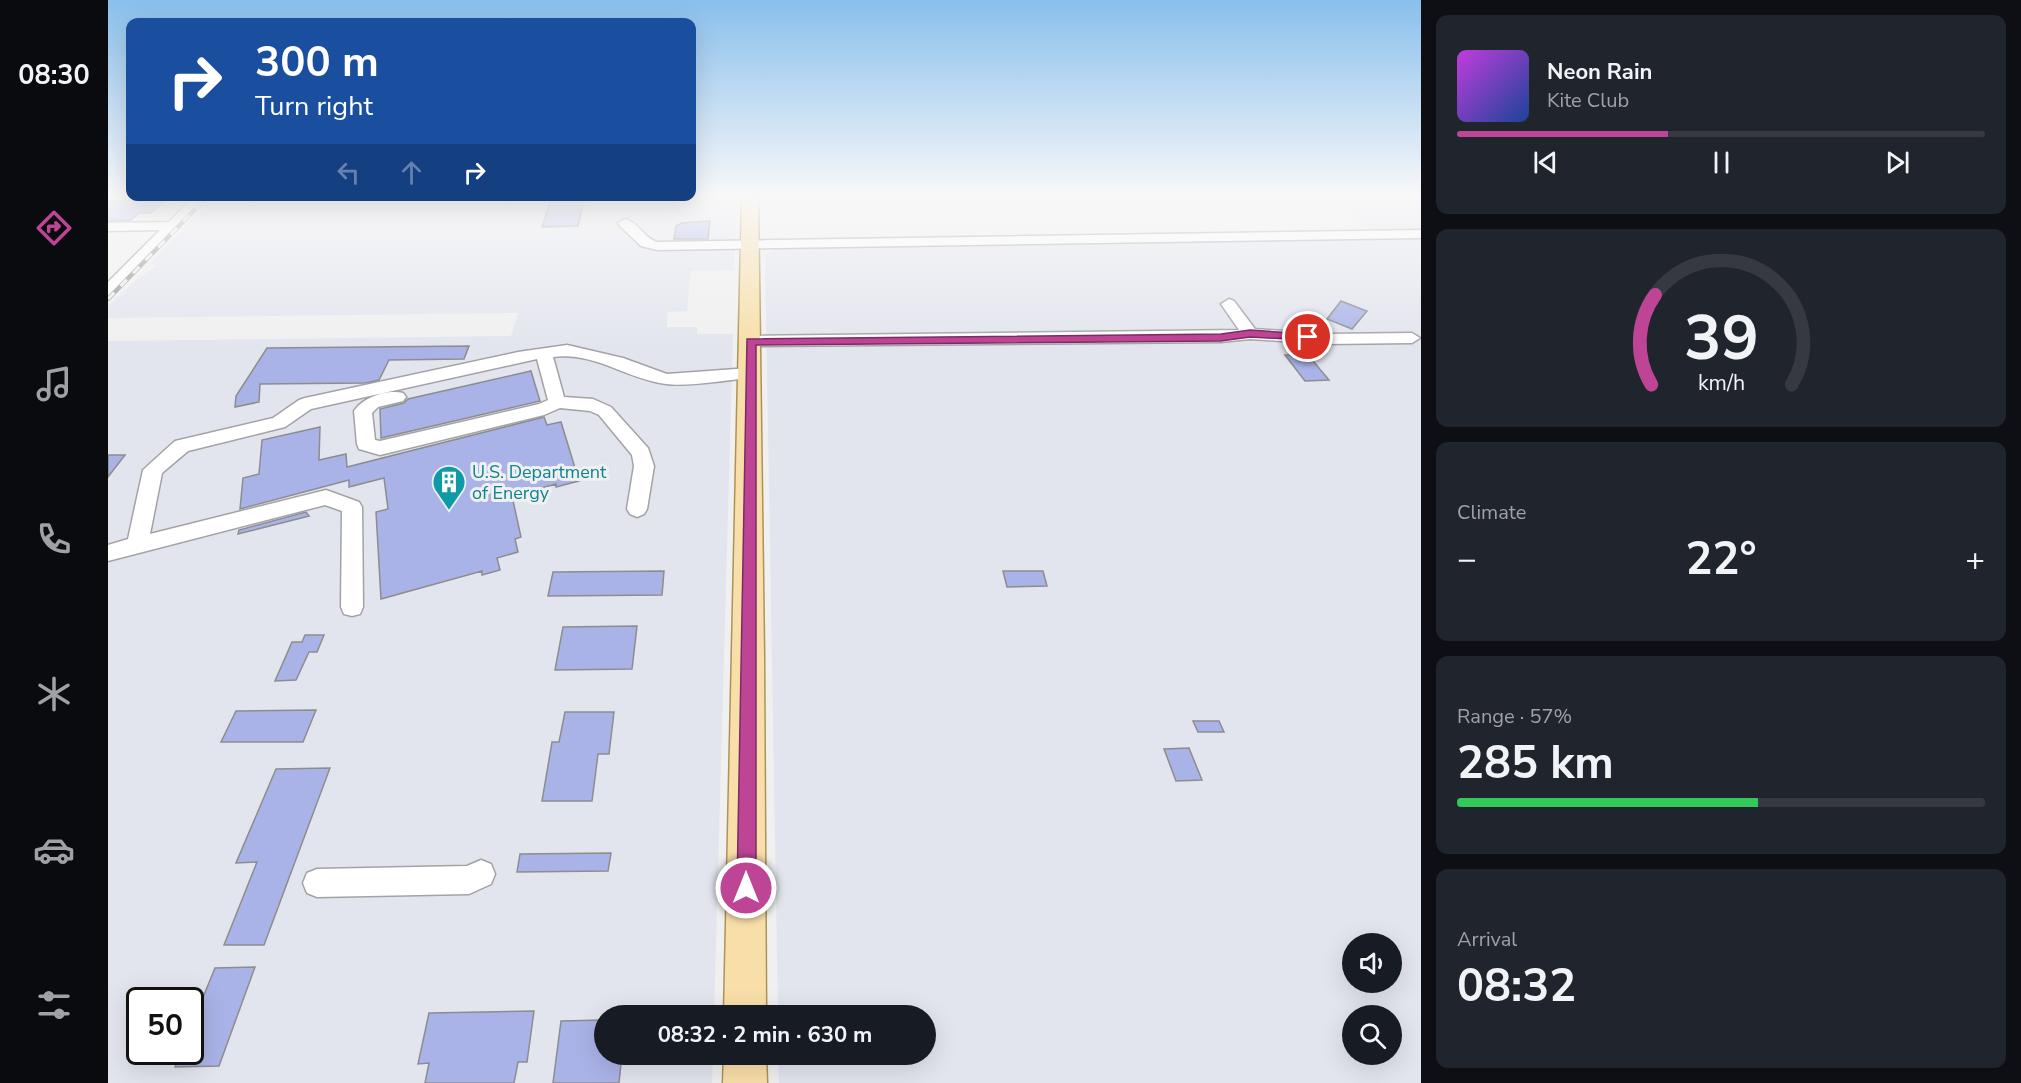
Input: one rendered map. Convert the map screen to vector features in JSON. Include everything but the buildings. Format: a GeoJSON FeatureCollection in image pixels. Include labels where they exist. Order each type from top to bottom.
{"type":"FeatureCollection","features":[{"type":"Feature","properties":{"kind":"main road"},"geometry":{"type":"LineString","coordinates":[[745,1005],[751,246]]}},
{"type":"Feature","properties":{"kind":"main road"},"geometry":{"type":"LineString","coordinates":[[745,1065],[745,1083]]}},
{"type":"Feature","properties":{"kind":"street"},"geometry":{"type":"LineString","coordinates":[[108,291],[152,246]]}},
{"type":"Feature","properties":{"kind":"street"},"geometry":{"type":"LineString","coordinates":[[655,246],[679,246]]}},
{"type":"Feature","properties":{"kind":"street"},"geometry":{"type":"LineString","coordinates":[[108,267],[131,267]]}},
{"type":"Feature","properties":{"kind":"street"},"geometry":{"type":"LineString","coordinates":[[1229,304],[1250,334]]}},
{"type":"Feature","properties":{"kind":"street"},"geometry":{"type":"LineString","coordinates":[[750,342],[1221,337],[1250,334],[1326,339],[1412,338]]}},
{"type":"Feature","properties":{"kind":"street"},"geometry":{"type":"LineString","coordinates":[[637,509],[644,466],[641,453],[604,411],[593,405],[557,402],[544,409],[380,448],[366,444],[363,411],[372,403],[546,358],[567,350],[667,379],[750,373]]}},
{"type":"Feature","properties":{"kind":"street"},"geometry":{"type":"LineString","coordinates":[[137,545],[153,470],[182,446],[279,423],[305,404],[518,357],[546,358]]}},
{"type":"Feature","properties":{"kind":"street"},"geometry":{"type":"LineString","coordinates":[[546,358],[557,402]]}},
{"type":"Feature","properties":{"kind":"street"},"geometry":{"type":"LineString","coordinates":[[108,553],[326,497],[352,507],[352,608]]}},
{"type":"Feature","properties":{"kind":"street"},"geometry":{"type":"LineString","coordinates":[[317,883],[469,880],[481,874]]}},
{"type":"Feature","properties":{"kind":"shaded area"},"geometry":{"type":"Polygon","coordinates":[[[167,246],[735,246],[734,270],[691,271],[687,311],[668,312],[667,327],[697,327],[697,334],[733,334],[714,1005],[594,1005],[594,1065],[713,1065],[712,1083],[108,1083],[108,341],[511,336],[518,313],[108,318],[108,306],[137,279],[156,266],[149,264],[167,246]]]}},
{"type":"Feature","properties":{"kind":"shaded area"},"geometry":{"type":"Polygon","coordinates":[[[954,246],[1421,246],[1421,1083],[779,1083],[778,1065],[936,1065],[936,1005],[778,1005],[765,254],[778,248],[954,246]]]}},
{"type":"Feature","properties":{"kind":"railway"},"geometry":{"type":"LineString","coordinates":[[108,299],[160,246]]}},
{"type":"Feature","properties":{"kind":"place","name":"U.S. Department of Energy"},"geometry":{"type":"Point","coordinates":[449,511]}},
{"type":"Feature","properties":{"kind":"route"},"geometry":{"type":"LineString","coordinates":[[746,888],[750,342],[1221,337],[1250,334],[1308,337]]}}]}
